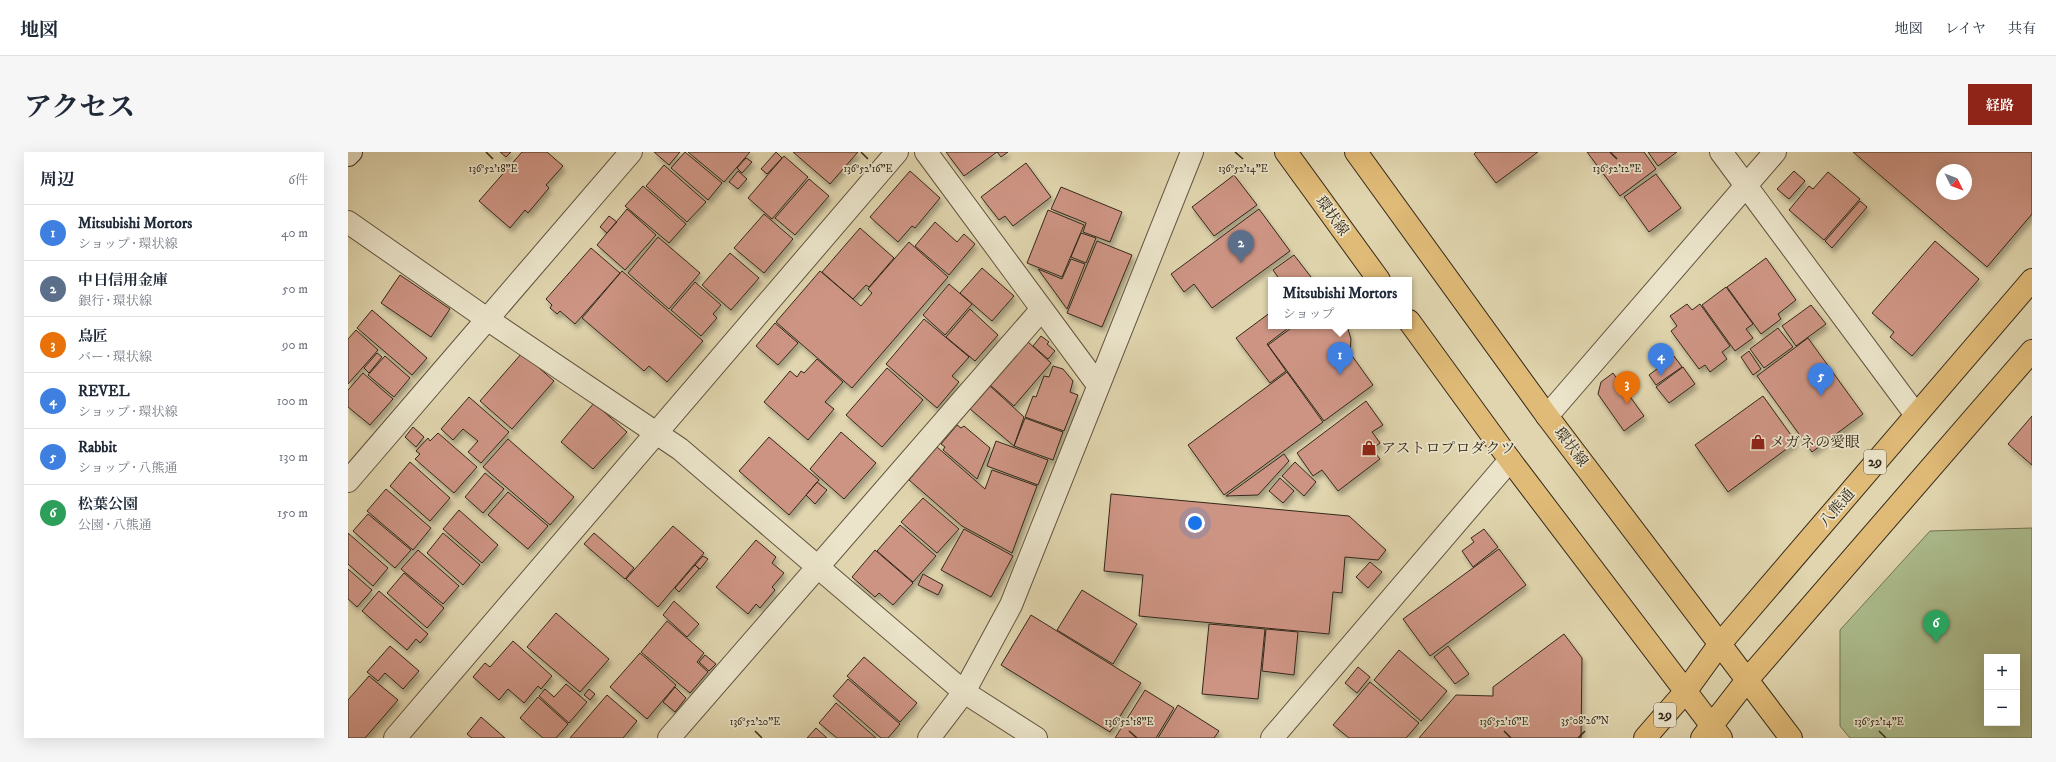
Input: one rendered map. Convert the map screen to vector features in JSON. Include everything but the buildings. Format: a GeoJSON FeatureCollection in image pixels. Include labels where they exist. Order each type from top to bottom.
{"type":"FeatureCollection","features":[{"type":"Feature","properties":{"kind":"main road","name":"環状線"},"geometry":{"type":"LineString","coordinates":[[1286,152],[1377,277]]}},
{"type":"Feature","properties":{"kind":"main road","name":"環状線"},"geometry":{"type":"LineString","coordinates":[[1356,152],[1547,416],[1719,645],[1791,738]]}},
{"type":"Feature","properties":{"kind":"main road","name":"八熊通"},"geometry":{"type":"LineString","coordinates":[[1645,738],[1685,692],[1719,645],[2032,280]]}},
{"type":"Feature","properties":{"kind":"main road"},"geometry":{"type":"LineString","coordinates":[[1412,325],[1510,460],[1685,692],[1712,734],[1747,680],[2032,351]]}},
{"type":"Feature","properties":{"kind":"street"},"geometry":{"type":"LineString","coordinates":[[348,156],[351,152]]}},
{"type":"Feature","properties":{"kind":"street"},"geometry":{"type":"LineString","coordinates":[[348,481],[631,152]]}},
{"type":"Feature","properties":{"kind":"street"},"geometry":{"type":"LineString","coordinates":[[395,738],[897,152]]}},
{"type":"Feature","properties":{"kind":"street"},"geometry":{"type":"LineString","coordinates":[[926,152],[1098,386]]}},
{"type":"Feature","properties":{"kind":"street"},"geometry":{"type":"LineString","coordinates":[[929,738],[964,692],[1011,605],[1192,152]]}},
{"type":"Feature","properties":{"kind":"street"},"geometry":{"type":"LineString","coordinates":[[1721,152],[1916,415]]}},
{"type":"Feature","properties":{"kind":"street"},"geometry":{"type":"LineString","coordinates":[[1547,416],[1774,152]]}},
{"type":"Feature","properties":{"kind":"street"},"geometry":{"type":"LineString","coordinates":[[348,222],[487,319],[657,432],[680,449],[964,692],[1036,738]]}},
{"type":"Feature","properties":{"kind":"street"},"geometry":{"type":"LineString","coordinates":[[670,738],[1042,309]]}},
{"type":"Feature","properties":{"kind":"street"},"geometry":{"type":"LineString","coordinates":[[1272,738],[1510,460]]}},
{"type":"Feature","properties":{"kind":"green space"},"geometry":{"type":"Polygon","coordinates":[[[2032,528],[2032,738],[1850,738],[1840,726],[1840,630],[1930,531],[2032,528]]]}},
{"type":"Feature","properties":{"kind":"place","name":"中日信用金庫"},"geometry":{"type":"Point","coordinates":[1241,263]}},
{"type":"Feature","properties":{"kind":"place","name":"Mitsubishi Mortors"},"geometry":{"type":"Point","coordinates":[1340,375]}},
{"type":"Feature","properties":{"kind":"place","name":"REVEL"},"geometry":{"type":"Point","coordinates":[1661,376]}},
{"type":"Feature","properties":{"kind":"place","name":"Rabbit"},"geometry":{"type":"Point","coordinates":[1821,396]}},
{"type":"Feature","properties":{"kind":"place","name":"鳥匠"},"geometry":{"type":"Point","coordinates":[1627,404]}},
{"type":"Feature","properties":{"kind":"place","name":"メガネの愛眼"},"geometry":{"type":"Point","coordinates":[1758,442]}},
{"type":"Feature","properties":{"kind":"place","name":"アストロプロダクツ"},"geometry":{"type":"Point","coordinates":[1369,448]}},
{"type":"Feature","properties":{"kind":"place","name":"松葉公園"},"geometry":{"type":"Point","coordinates":[1936,643]}}]}
